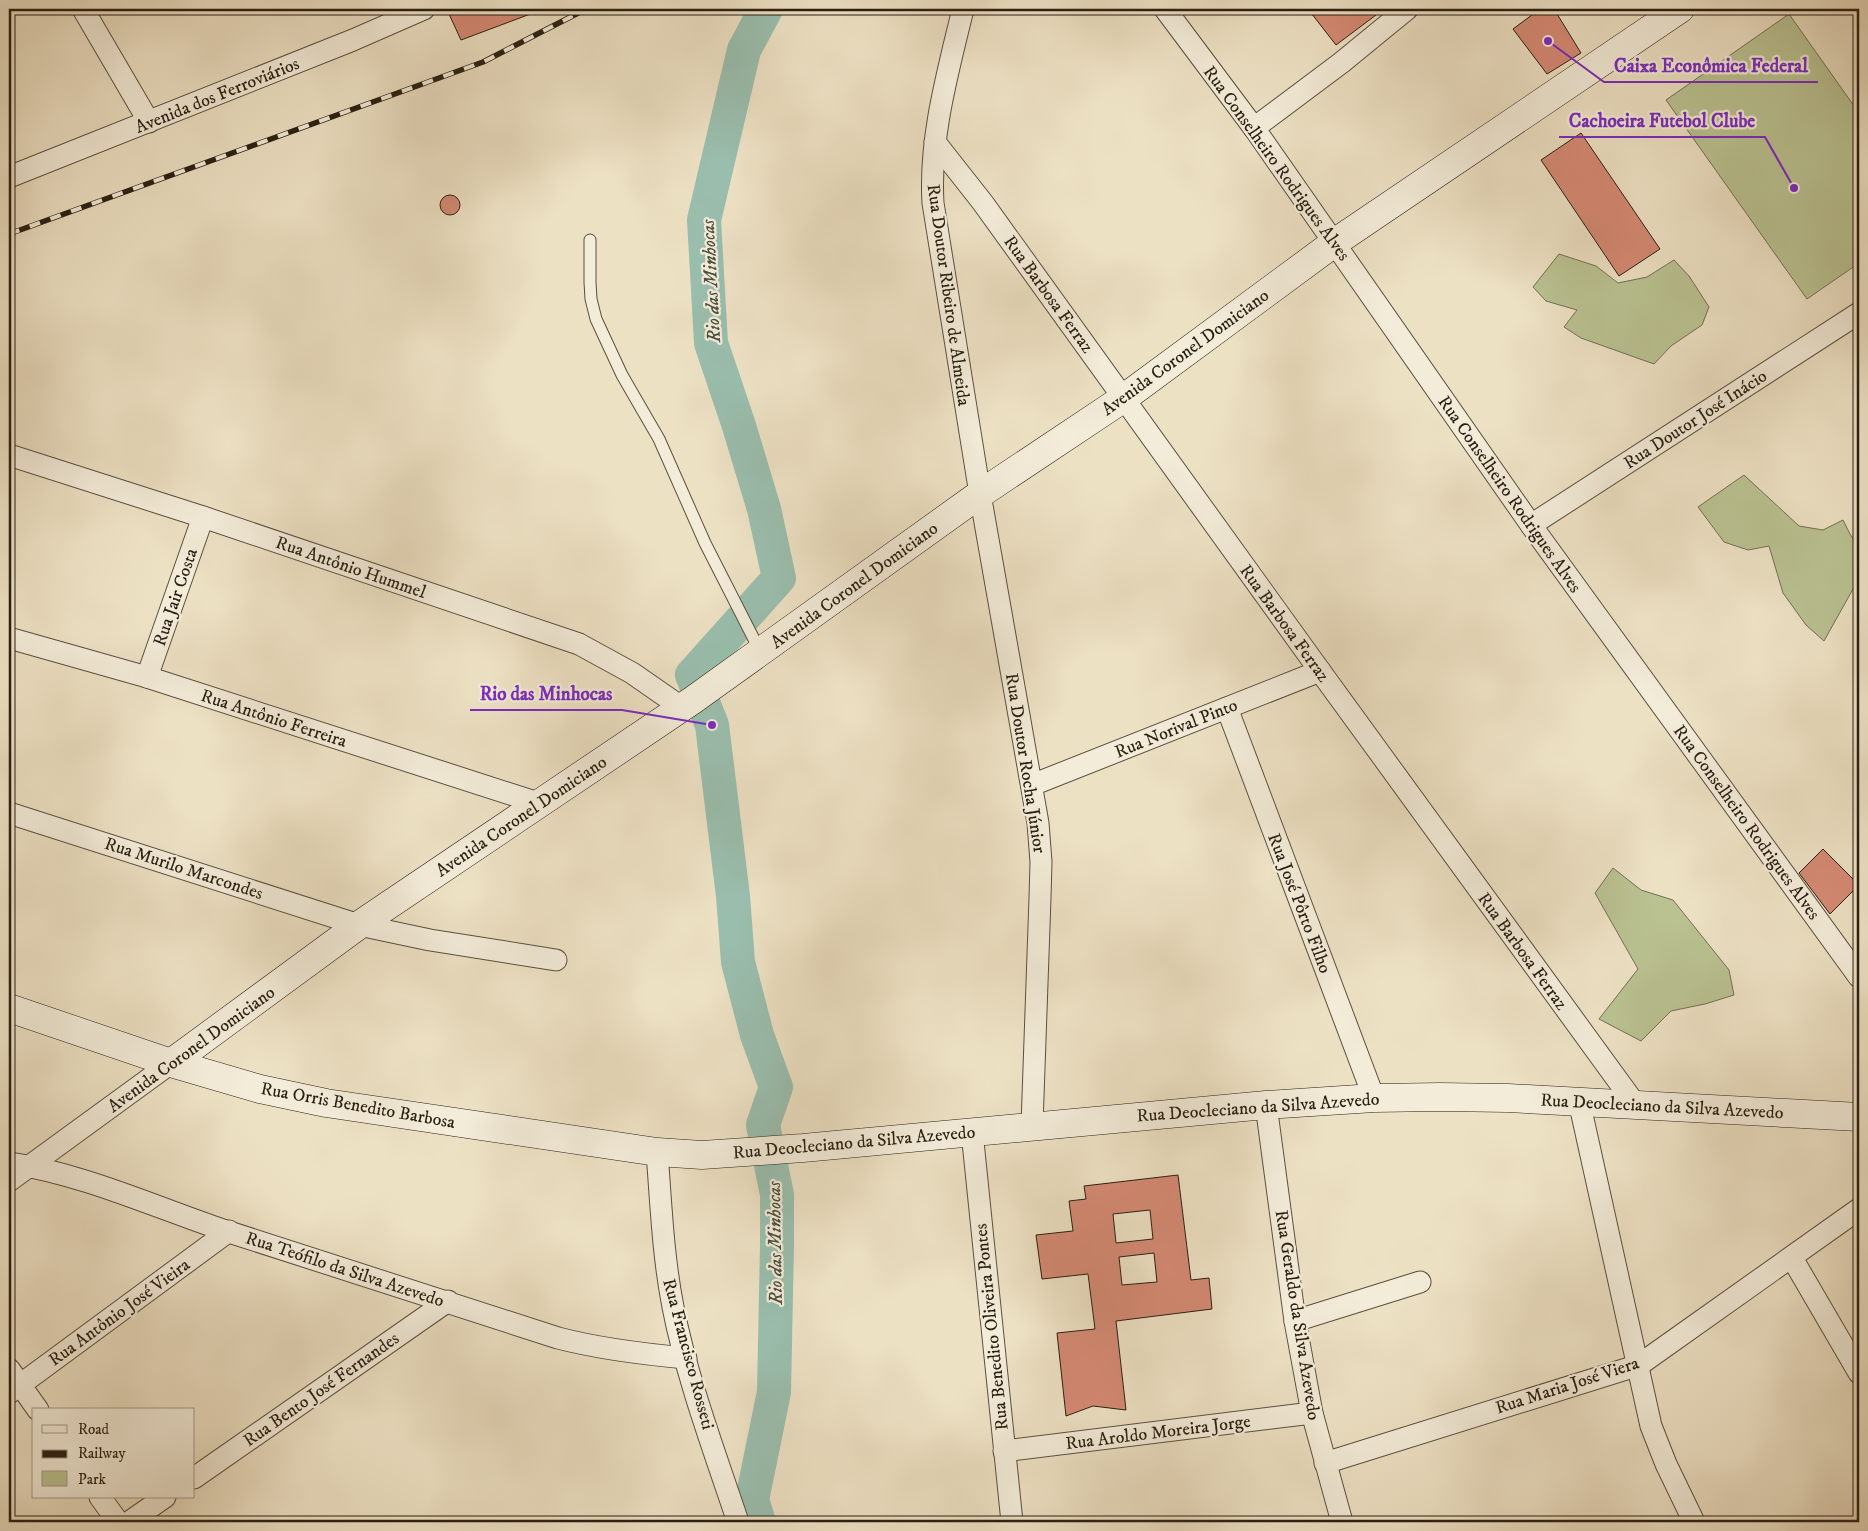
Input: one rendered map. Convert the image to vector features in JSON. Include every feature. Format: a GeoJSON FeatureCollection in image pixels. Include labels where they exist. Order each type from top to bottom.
{"type":"FeatureCollection","features":[{"type":"Feature","properties":{"kind":"main road","name":"Avenida Coronel Domiciano"},"geometry":{"type":"LineString","coordinates":[[171,1063],[359,925],[687,704],[980,494],[1124,398],[1334,243],[1680,9]]}},
{"type":"Feature","properties":{"kind":"main road","name":"Rua Orris Benedito Barbosa"},"geometry":{"type":"LineString","coordinates":[[9,1008],[171,1063],[260,1089],[326,1103],[657,1152]]}},
{"type":"Feature","properties":{"kind":"main road","name":"Rua Deocleciano da Silva Azevedo"},"geometry":{"type":"LineString","coordinates":[[657,1152],[702,1155],[803,1148],[1032,1125],[1266,1105],[1374,1098],[1440,1097],[1579,1101],[1859,1117]]}},
{"type":"Feature","properties":{"kind":"street"},"geometry":{"type":"LineString","coordinates":[[83,9],[149,122]]}},
{"type":"Feature","properties":{"kind":"street","name":"Avenida dos Ferroviários"},"geometry":{"type":"LineString","coordinates":[[9,177],[353,40],[424,9]]}},
{"type":"Feature","properties":{"kind":"street","name":"Rua Doutor Ribeiro de Almeida"},"geometry":{"type":"LineString","coordinates":[[963,9],[946,79],[935,142],[932,178],[933,203],[980,494]]}},
{"type":"Feature","properties":{"kind":"street","name":"Rua Conselheiro Rodrigues Alves"},"geometry":{"type":"LineString","coordinates":[[1165,9],[1254,128],[1531,525],[1859,977]]}},
{"type":"Feature","properties":{"kind":"street"},"geometry":{"type":"LineString","coordinates":[[1254,128],[1341,63],[1407,9]]}},
{"type":"Feature","properties":{"kind":"street","name":"Rua Barbosa Ferraz"},"geometry":{"type":"LineString","coordinates":[[935,142],[983,203],[1635,1104]]}},
{"type":"Feature","properties":{"kind":"street","name":"Rua Doutor José Inácio"},"geometry":{"type":"LineString","coordinates":[[1531,525],[1859,314]]}},
{"type":"Feature","properties":{"kind":"street","name":"Rua Antônio Hummel"},"geometry":{"type":"LineString","coordinates":[[9,455],[203,517],[579,644],[608,658],[687,704]]}},
{"type":"Feature","properties":{"kind":"street","name":"Rua Doutor Rocha Júnior"},"geometry":{"type":"LineString","coordinates":[[980,494],[1032,785],[1041,862],[1032,1125]]}},
{"type":"Feature","properties":{"kind":"street","name":"Rua Jair Costa"},"geometry":{"type":"LineString","coordinates":[[147,678],[203,517]]}},
{"type":"Feature","properties":{"kind":"street","name":"Rua Antônio Ferreira"},"geometry":{"type":"LineString","coordinates":[[9,638],[147,678],[538,803]]}},
{"type":"Feature","properties":{"kind":"street","name":"Rua Norival Pinto"},"geometry":{"type":"LineString","coordinates":[[1032,785],[1320,671]]}},
{"type":"Feature","properties":{"kind":"street","name":"Rua José Pôrto Filho"},"geometry":{"type":"LineString","coordinates":[[1227,708],[1374,1098]]}},
{"type":"Feature","properties":{"kind":"street","name":"Rua Murilo Marcondes"},"geometry":{"type":"LineString","coordinates":[[9,813],[359,925],[430,940],[556,960]]}},
{"type":"Feature","properties":{"kind":"street","name":"Avenida Coronel Domiciano"},"geometry":{"type":"LineString","coordinates":[[9,1182],[171,1063]]}},
{"type":"Feature","properties":{"kind":"street"},"geometry":{"type":"LineString","coordinates":[[1579,1101],[1639,1364],[1651,1426],[1694,1522]]}},
{"type":"Feature","properties":{"kind":"street","name":"Rua Geraldo da Silva Azevedo"},"geometry":{"type":"LineString","coordinates":[[1266,1105],[1295,1321],[1312,1413],[1342,1522]]}},
{"type":"Feature","properties":{"kind":"street","name":"Rua Benedito Oliveira Pontes"},"geometry":{"type":"LineString","coordinates":[[972,1132],[1012,1522]]}},
{"type":"Feature","properties":{"kind":"street","name":"Rua Francisco Rosseti"},"geometry":{"type":"LineString","coordinates":[[657,1152],[666,1264],[673,1309],[686,1358],[738,1522]]}},
{"type":"Feature","properties":{"kind":"street","name":"Rua Teófilo da Silva Azevedo"},"geometry":{"type":"LineString","coordinates":[[9,1162],[32,1166],[88,1183],[558,1338],[592,1347],[686,1358]]}},
{"type":"Feature","properties":{"kind":"street","name":"Rua Maria José Viera"},"geometry":{"type":"LineString","coordinates":[[1325,1463],[1639,1364],[1859,1209]]}},
{"type":"Feature","properties":{"kind":"street","name":"Rua Antônio José Vieira"},"geometry":{"type":"LineString","coordinates":[[12,1382],[229,1231]]}},
{"type":"Feature","properties":{"kind":"street"},"geometry":{"type":"LineString","coordinates":[[1792,1258],[1859,1373]]}},
{"type":"Feature","properties":{"kind":"street"},"geometry":{"type":"LineString","coordinates":[[1295,1321],[1420,1282]]}},
{"type":"Feature","properties":{"kind":"street","name":"Rua Bento José Fernandes"},"geometry":{"type":"LineString","coordinates":[[195,1477],[448,1301]]}},
{"type":"Feature","properties":{"kind":"street"},"geometry":{"type":"LineString","coordinates":[[12,1382],[36,1408]]}},
{"type":"Feature","properties":{"kind":"street","name":"Rua Aroldo Moreira Jorge"},"geometry":{"type":"LineString","coordinates":[[1004,1451],[1312,1413]]}},
{"type":"Feature","properties":{"kind":"street"},"geometry":{"type":"LineString","coordinates":[[101,1498],[118,1522]]}},
{"type":"Feature","properties":{"kind":"street"},"geometry":{"type":"LineString","coordinates":[[129,1522],[164,1498]]}},
{"type":"Feature","properties":{"kind":"lane"},"geometry":{"type":"LineString","coordinates":[[590,240],[590,282],[596,319],[622,375],[659,439],[705,543],[760,652]]}},
{"type":"Feature","properties":{"kind":"green space"},"geometry":{"type":"Polygon","coordinates":[[[1789,14],[1859,113],[1859,263],[1807,299],[1666,100],[1789,14]]]}},
{"type":"Feature","properties":{"kind":"green space"},"geometry":{"type":"Polygon","coordinates":[[[1559,254],[1596,266],[1618,283],[1647,277],[1674,260],[1689,276],[1709,307],[1702,325],[1671,346],[1654,364],[1581,338],[1564,327],[1577,310],[1546,301],[1533,287],[1559,254]]]}},
{"type":"Feature","properties":{"kind":"green space"},"geometry":{"type":"Polygon","coordinates":[[[1744,475],[1799,526],[1823,530],[1843,520],[1859,547],[1859,590],[1853,589],[1824,641],[1806,625],[1783,593],[1769,546],[1748,550],[1724,542],[1698,507],[1744,475]]]}},
{"type":"Feature","properties":{"kind":"green space"},"geometry":{"type":"Polygon","coordinates":[[[1613,868],[1641,890],[1673,900],[1729,970],[1734,995],[1705,1004],[1671,1011],[1641,1041],[1599,1019],[1638,969],[1595,893],[1613,868]]]}},
{"type":"Feature","properties":{"kind":"building"},"geometry":{"type":"Polygon","coordinates":[[[461,9],[541,10],[461,40],[449,14],[461,9]]]}},
{"type":"Feature","properties":{"kind":"building"},"geometry":{"type":"Polygon","coordinates":[[[1308,9],[1384,9],[1336,45],[1308,9]]]}},
{"type":"Feature","properties":{"kind":"building"},"geometry":{"type":"Polygon","coordinates":[[[1540,9],[1554,9],[1581,53],[1547,74],[1513,29],[1540,9]]]}},
{"type":"Feature","properties":{"kind":"building"},"geometry":{"type":"Polygon","coordinates":[[[1581,133],[1660,249],[1619,276],[1541,160],[1581,133]]]}},
{"type":"Feature","properties":{"kind":"building"},"geometry":{"type":"Polygon","coordinates":[[[450,195],[457,198],[460,205],[457,212],[450,215],[443,212],[440,205],[443,198],[450,195]]]}},
{"type":"Feature","properties":{"kind":"building"},"geometry":{"type":"Polygon","coordinates":[[[1823,849],[1859,885],[1830,914],[1799,873],[1823,849]]]}},
{"type":"Feature","properties":{"kind":"building"},"geometry":{"type":"Polygon","coordinates":[[[1178,1175],[1191,1280],[1209,1278],[1212,1309],[1116,1321],[1126,1410],[1093,1406],[1066,1416],[1057,1333],[1095,1329],[1088,1274],[1042,1279],[1036,1235],[1073,1231],[1069,1201],[1086,1199],[1084,1186],[1178,1175]],[[1150,1210],[1113,1214],[1116,1243],[1153,1239],[1150,1210]],[[1154,1253],[1119,1257],[1122,1285],[1157,1282],[1154,1253]]]}},
{"type":"Feature","properties":{"kind":"waterway","name":"Rio das Minhocas"},"geometry":{"type":"LineString","coordinates":[[759,1522],[752,1500],[774,1392],[777,1245],[777,1195],[763,1125],[776,1087],[757,1035],[738,962],[733,896],[712,725],[692,675],[779,578],[764,509],[711,343],[704,220],[744,50],[766,9]]}},
{"type":"Feature","properties":{"kind":"railway"},"geometry":{"type":"LineString","coordinates":[[9,234],[483,62],[586,9]]}},
{"type":"Feature","properties":{"kind":"place","name":"Caixa Econômica Federal"},"geometry":{"type":"Point","coordinates":[1548,41]}},
{"type":"Feature","properties":{"kind":"place","name":"Cachoeira Futebol Clube"},"geometry":{"type":"Point","coordinates":[1794,188]}},
{"type":"Feature","properties":{"kind":"place","name":"Rio das Minhocas"},"geometry":{"type":"Point","coordinates":[712,725]}}]}
